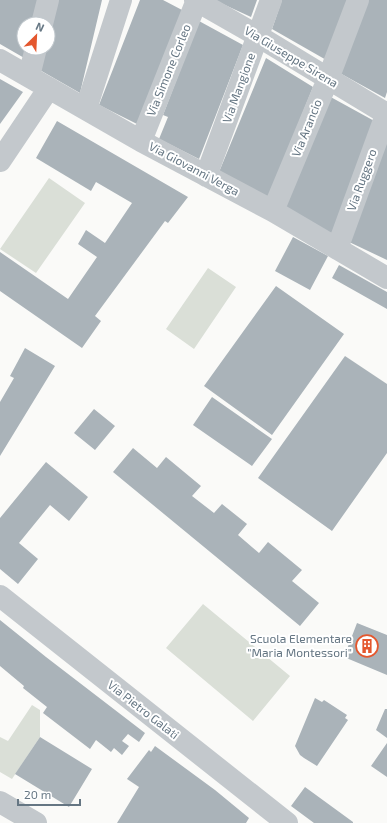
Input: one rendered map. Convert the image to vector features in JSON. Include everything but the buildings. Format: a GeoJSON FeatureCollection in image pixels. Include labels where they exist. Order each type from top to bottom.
{"type":"FeatureCollection","features":[{"type":"Feature","properties":{"kind":"street"},"geometry":{"type":"LineString","coordinates":[[44,16],[48,0]]}},
{"type":"Feature","properties":{"kind":"street"},"geometry":{"type":"LineString","coordinates":[[86,109],[121,0]]}},
{"type":"Feature","properties":{"kind":"street","name":"Via Giuseppe Sirena"},"geometry":{"type":"LineString","coordinates":[[196,0],[387,114]]}},
{"type":"Feature","properties":{"kind":"street","name":"Via Simone Corleo"},"geometry":{"type":"LineString","coordinates":[[141,141],[196,0]]}},
{"type":"Feature","properties":{"kind":"street","name":"Via Mangione"},"geometry":{"type":"LineString","coordinates":[[206,176],[271,0]]}},
{"type":"Feature","properties":{"kind":"street","name":"Via Arancio"},"geometry":{"type":"LineString","coordinates":[[273,211],[328,79],[358,0]]}},
{"type":"Feature","properties":{"kind":"street"},"geometry":{"type":"LineString","coordinates":[[29,76],[34,56]]}},
{"type":"Feature","properties":{"kind":"street","name":"Via Giovanni Verga"},"geometry":{"type":"LineString","coordinates":[[0,60],[141,141],[273,211],[386,276]]}},
{"type":"Feature","properties":{"kind":"street"},"geometry":{"type":"LineString","coordinates":[[0,161],[49,88]]}},
{"type":"Feature","properties":{"kind":"street","name":"Via Ruggero"},"geometry":{"type":"LineString","coordinates":[[337,249],[387,114]]}},
{"type":"Feature","properties":{"kind":"street","name":"Via Pietro Galati"},"geometry":{"type":"LineString","coordinates":[[0,596],[287,823]]}},
{"type":"Feature","properties":{"kind":"street"},"geometry":{"type":"LineString","coordinates":[[0,802],[36,823]]}},
{"type":"Feature","properties":{"kind":"shaded area"},"geometry":{"type":"Polygon","coordinates":[[[49,178],[85,203],[36,273],[0,249],[49,178]]]}},
{"type":"Feature","properties":{"kind":"shaded area"},"geometry":{"type":"Polygon","coordinates":[[[208,268],[236,287],[194,349],[166,329],[208,268]]]}},
{"type":"Feature","properties":{"kind":"shaded area"},"geometry":{"type":"Polygon","coordinates":[[[203,604],[290,676],[253,721],[166,648],[203,604]]]}},
{"type":"Feature","properties":{"kind":"shaded area"},"geometry":{"type":"Polygon","coordinates":[[[32,705],[40,710],[40,737],[12,779],[0,772],[0,737],[8,741],[32,705]]]}},
{"type":"Feature","properties":{"kind":"place","name":"Scuola Elementare \"Maria Montessori\""},"geometry":{"type":"Point","coordinates":[367,646]}}]}
